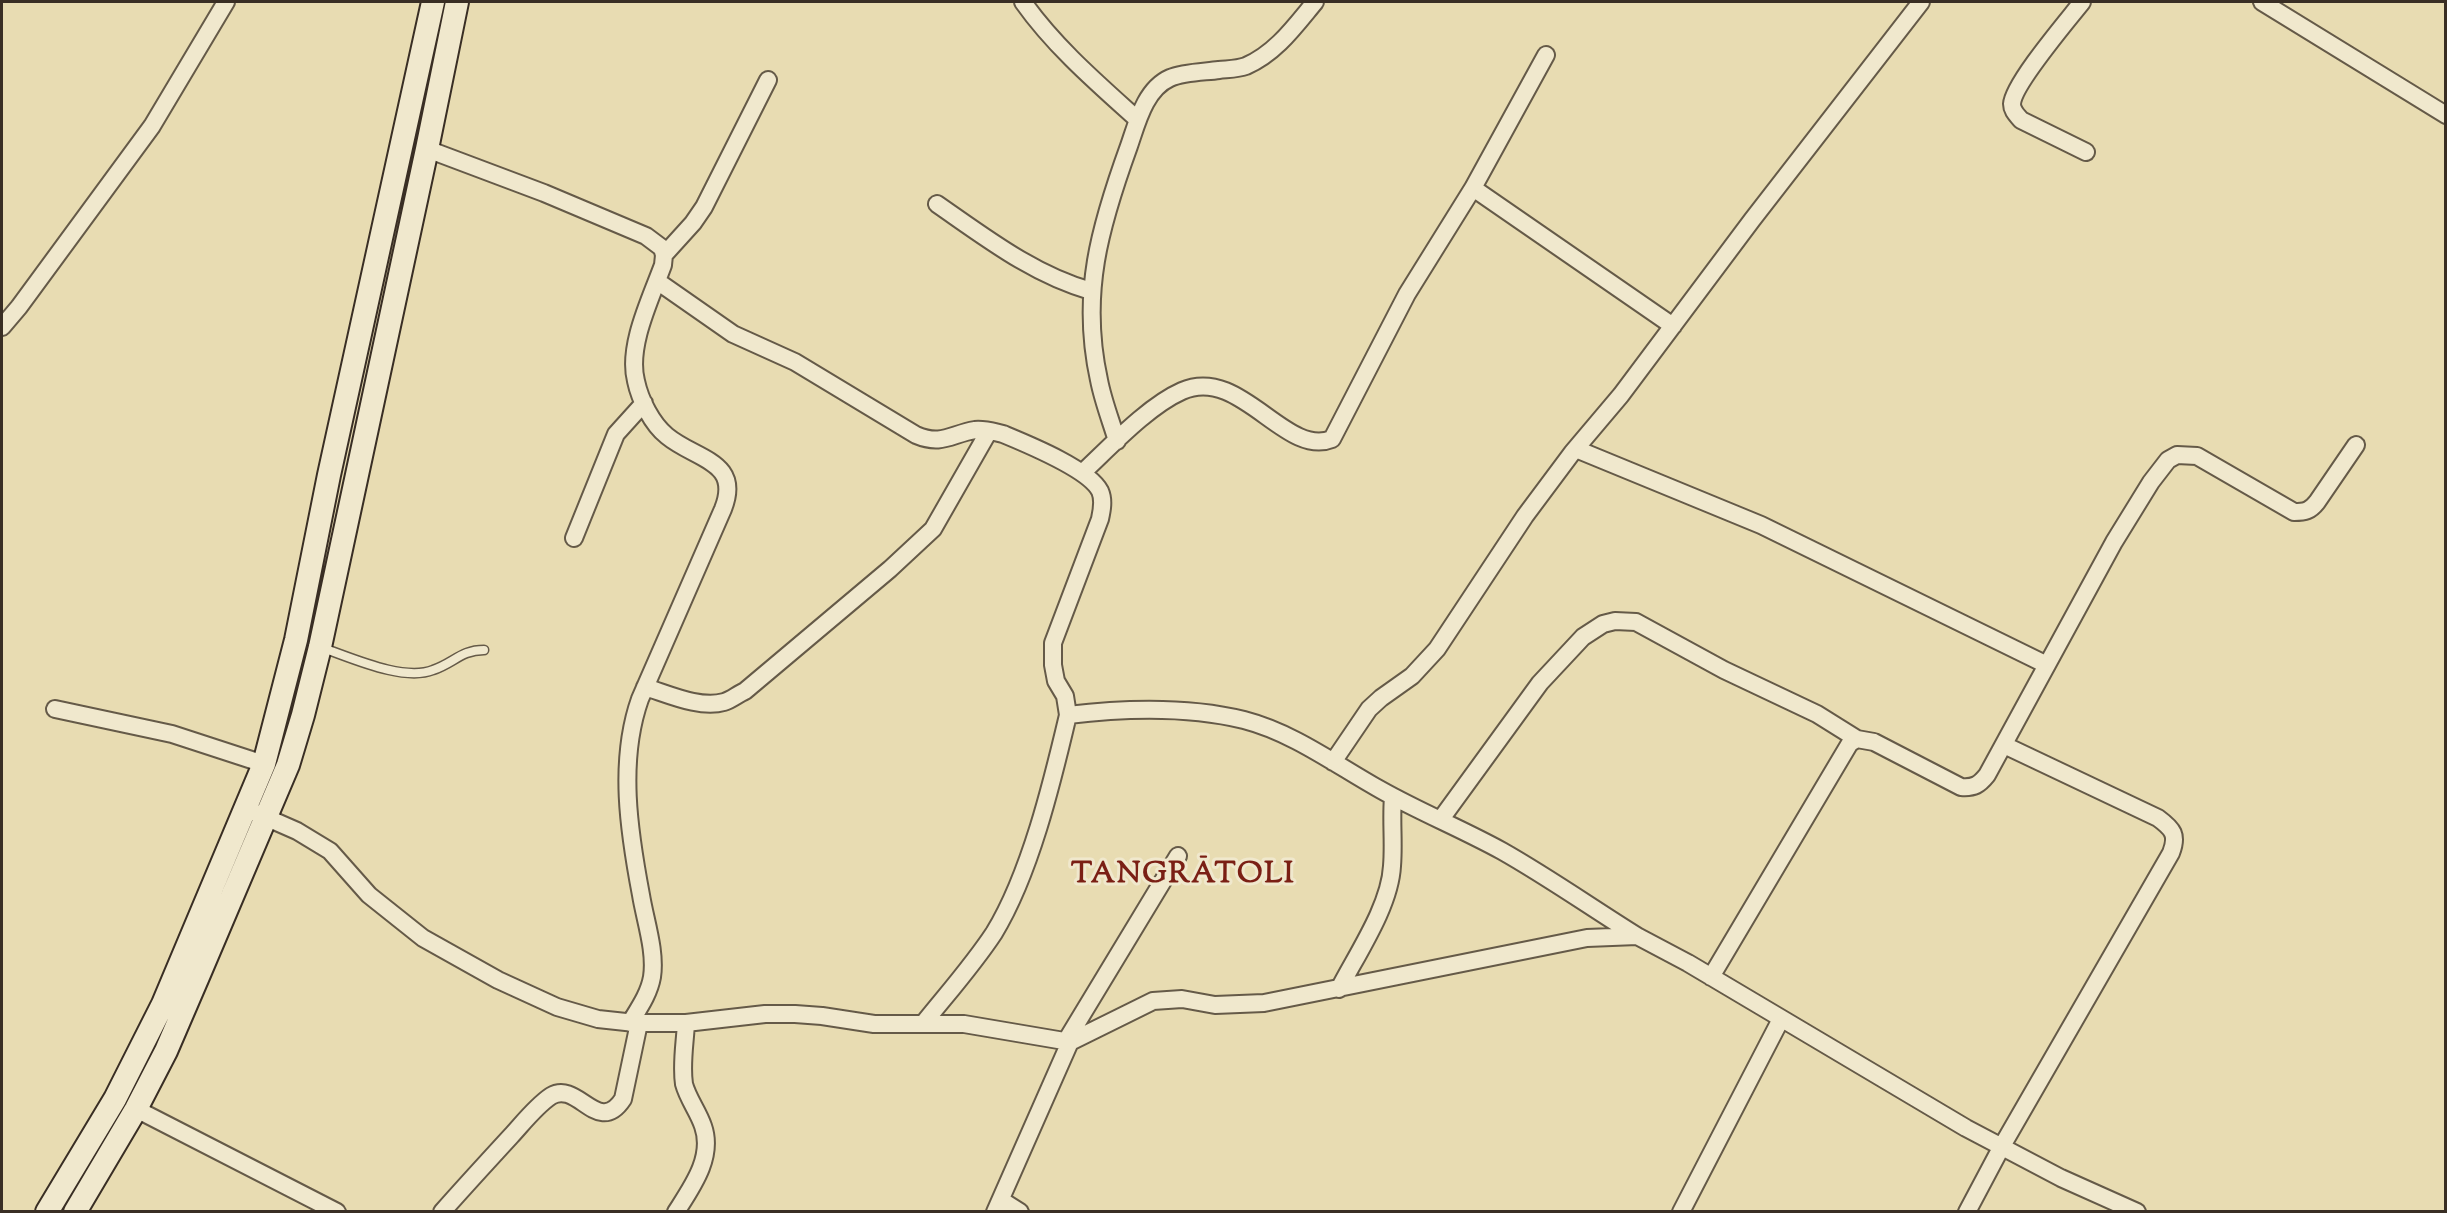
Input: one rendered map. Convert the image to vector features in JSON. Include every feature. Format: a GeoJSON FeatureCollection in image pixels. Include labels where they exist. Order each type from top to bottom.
{"type":"FeatureCollection","features":[{"type":"Feature","properties":{"kind":"main road"},"geometry":{"type":"LineString","coordinates":[[75,1212],[136,1109],[166,1051],[256,813],[264,764],[296,639],[329,475],[433,2]]}},
{"type":"Feature","properties":{"kind":"main road"},"geometry":{"type":"LineString","coordinates":[[47,1212],[115,1099],[164,1004],[256,813],[288,765],[320,647],[457,2]]}},
{"type":"Feature","properties":{"kind":"street"},"geometry":{"type":"LineString","coordinates":[[2,327],[152,126],[226,2]]}},
{"type":"Feature","properties":{"kind":"street"},"geometry":{"type":"LineString","coordinates":[[1023,2],[1041,27],[1079,67],[1138,120]]}},
{"type":"Feature","properties":{"kind":"street"},"geometry":{"type":"LineString","coordinates":[[1117,441],[1099,381],[1093,341],[1092,291],[1095,260],[1109,200],[1143,107],[1156,89],[1170,78],[1245,67],[1265,55],[1282,41],[1315,2]]}},
{"type":"Feature","properties":{"kind":"street"},"geometry":{"type":"LineString","coordinates":[[1333,762],[1369,709],[1412,676],[1437,650],[1525,516],[1621,395],[1858,81],[1921,2]]}},
{"type":"Feature","properties":{"kind":"street"},"geometry":{"type":"LineString","coordinates":[[2082,2],[2028,74],[2012,103],[2014,111],[2022,120],[2086,152]]}},
{"type":"Feature","properties":{"kind":"street"},"geometry":{"type":"LineString","coordinates":[[2262,2],[2445,115]]}},
{"type":"Feature","properties":{"kind":"street"},"geometry":{"type":"LineString","coordinates":[[1082,473],[1168,399],[1183,390],[1198,387],[1218,389],[1233,394],[1312,443],[1322,443],[1332,439],[1407,294],[1473,188],[1546,55]]}},
{"type":"Feature","properties":{"kind":"street"},"geometry":{"type":"LineString","coordinates":[[442,1212],[551,1096],[559,1093],[567,1094],[602,1112],[610,1113],[623,1099],[635,1023],[652,975],[649,938],[632,848],[628,791],[629,739],[632,720],[729,495],[729,485],[724,474],[716,466],[667,436],[656,425],[635,380],[635,347],[664,255],[693,224],[704,207],[768,80]]}},
{"type":"Feature","properties":{"kind":"street"},"geometry":{"type":"LineString","coordinates":[[427,149],[646,236],[658,243],[664,255]]}},
{"type":"Feature","properties":{"kind":"street"},"geometry":{"type":"LineString","coordinates":[[1473,188],[1673,326]]}},
{"type":"Feature","properties":{"kind":"street"},"geometry":{"type":"LineString","coordinates":[[937,204],[1013,256],[1049,277],[1092,291]]}},
{"type":"Feature","properties":{"kind":"street"},"geometry":{"type":"LineString","coordinates":[[657,281],[733,334],[795,362],[916,435],[938,441],[975,430],[989,430],[1025,443],[1082,473],[1096,485],[1101,494],[1103,508],[1053,643],[1056,681],[1065,696],[1068,716],[1034,842],[995,931],[923,1024]]}},
{"type":"Feature","properties":{"kind":"street"},"geometry":{"type":"LineString","coordinates":[[574,537],[616,434],[644,403]]}},
{"type":"Feature","properties":{"kind":"street"},"geometry":{"type":"LineString","coordinates":[[645,687],[712,704],[726,702],[745,691],[818,631],[933,529],[989,430]]}},
{"type":"Feature","properties":{"kind":"street"},"geometry":{"type":"LineString","coordinates":[[1441,819],[1540,683],[1583,638],[1603,624],[1616,621],[1636,622],[1724,669],[1817,714],[1857,739],[1874,742],[1961,787],[1972,788],[1980,784],[1987,775],[2114,542],[2151,482],[2168,460],[2177,455],[2197,456],[2294,512],[2303,512],[2311,510],[2356,446]]}},
{"type":"Feature","properties":{"kind":"street"},"geometry":{"type":"LineString","coordinates":[[1576,449],[1761,525],[2047,665]]}},
{"type":"Feature","properties":{"kind":"street"},"geometry":{"type":"LineString","coordinates":[[55,709],[172,734],[264,764]]}},
{"type":"Feature","properties":{"kind":"street"},"geometry":{"type":"LineString","coordinates":[[1068,716],[1116,709],[1207,713],[1245,721],[1282,734],[1393,797],[1503,852],[1637,936],[2001,1146],[2061,1178],[2137,1212]]}},
{"type":"Feature","properties":{"kind":"street"},"geometry":{"type":"LineString","coordinates":[[1711,977],[1843,752],[1850,743],[1857,739]]}},
{"type":"Feature","properties":{"kind":"street"},"geometry":{"type":"LineString","coordinates":[[1967,1212],[2001,1146],[2171,853],[2176,840],[2174,832],[2158,818],[2004,745]]}},
{"type":"Feature","properties":{"kind":"street"},"geometry":{"type":"LineString","coordinates":[[1339,989],[1381,908],[1389,887],[1392,866],[1393,797]]}},
{"type":"Feature","properties":{"kind":"street"},"geometry":{"type":"LineString","coordinates":[[256,813],[314,840],[330,851],[378,902],[423,938],[498,980],[557,1007],[598,1019],[635,1023],[686,1023],[765,1014],[795,1014],[874,1024],[987,1027],[1068,1042],[1152,1000],[1167,998],[1215,1005],[1242,1005],[1339,989],[1587,938],[1637,936]]}},
{"type":"Feature","properties":{"kind":"street"},"geometry":{"type":"LineString","coordinates":[[1020,1212],[998,1206],[1068,1042],[1178,855]]}},
{"type":"Feature","properties":{"kind":"street"},"geometry":{"type":"LineString","coordinates":[[1681,1212],[1781,1019]]}},
{"type":"Feature","properties":{"kind":"street"},"geometry":{"type":"LineString","coordinates":[[676,1212],[702,1168],[706,1141],[704,1126],[692,1103],[684,1079],[686,1023]]}},
{"type":"Feature","properties":{"kind":"street"},"geometry":{"type":"LineString","coordinates":[[136,1109],[337,1212]]}},
{"type":"Feature","properties":{"kind":"lane"},"geometry":{"type":"LineString","coordinates":[[320,647],[393,671],[415,673],[431,671],[464,652],[484,650]]}},
{"type":"Feature","properties":{"kind":"district","name":"TANGRĀTOLI"},"geometry":{"type":"Point","coordinates":[1183,877]}}]}
